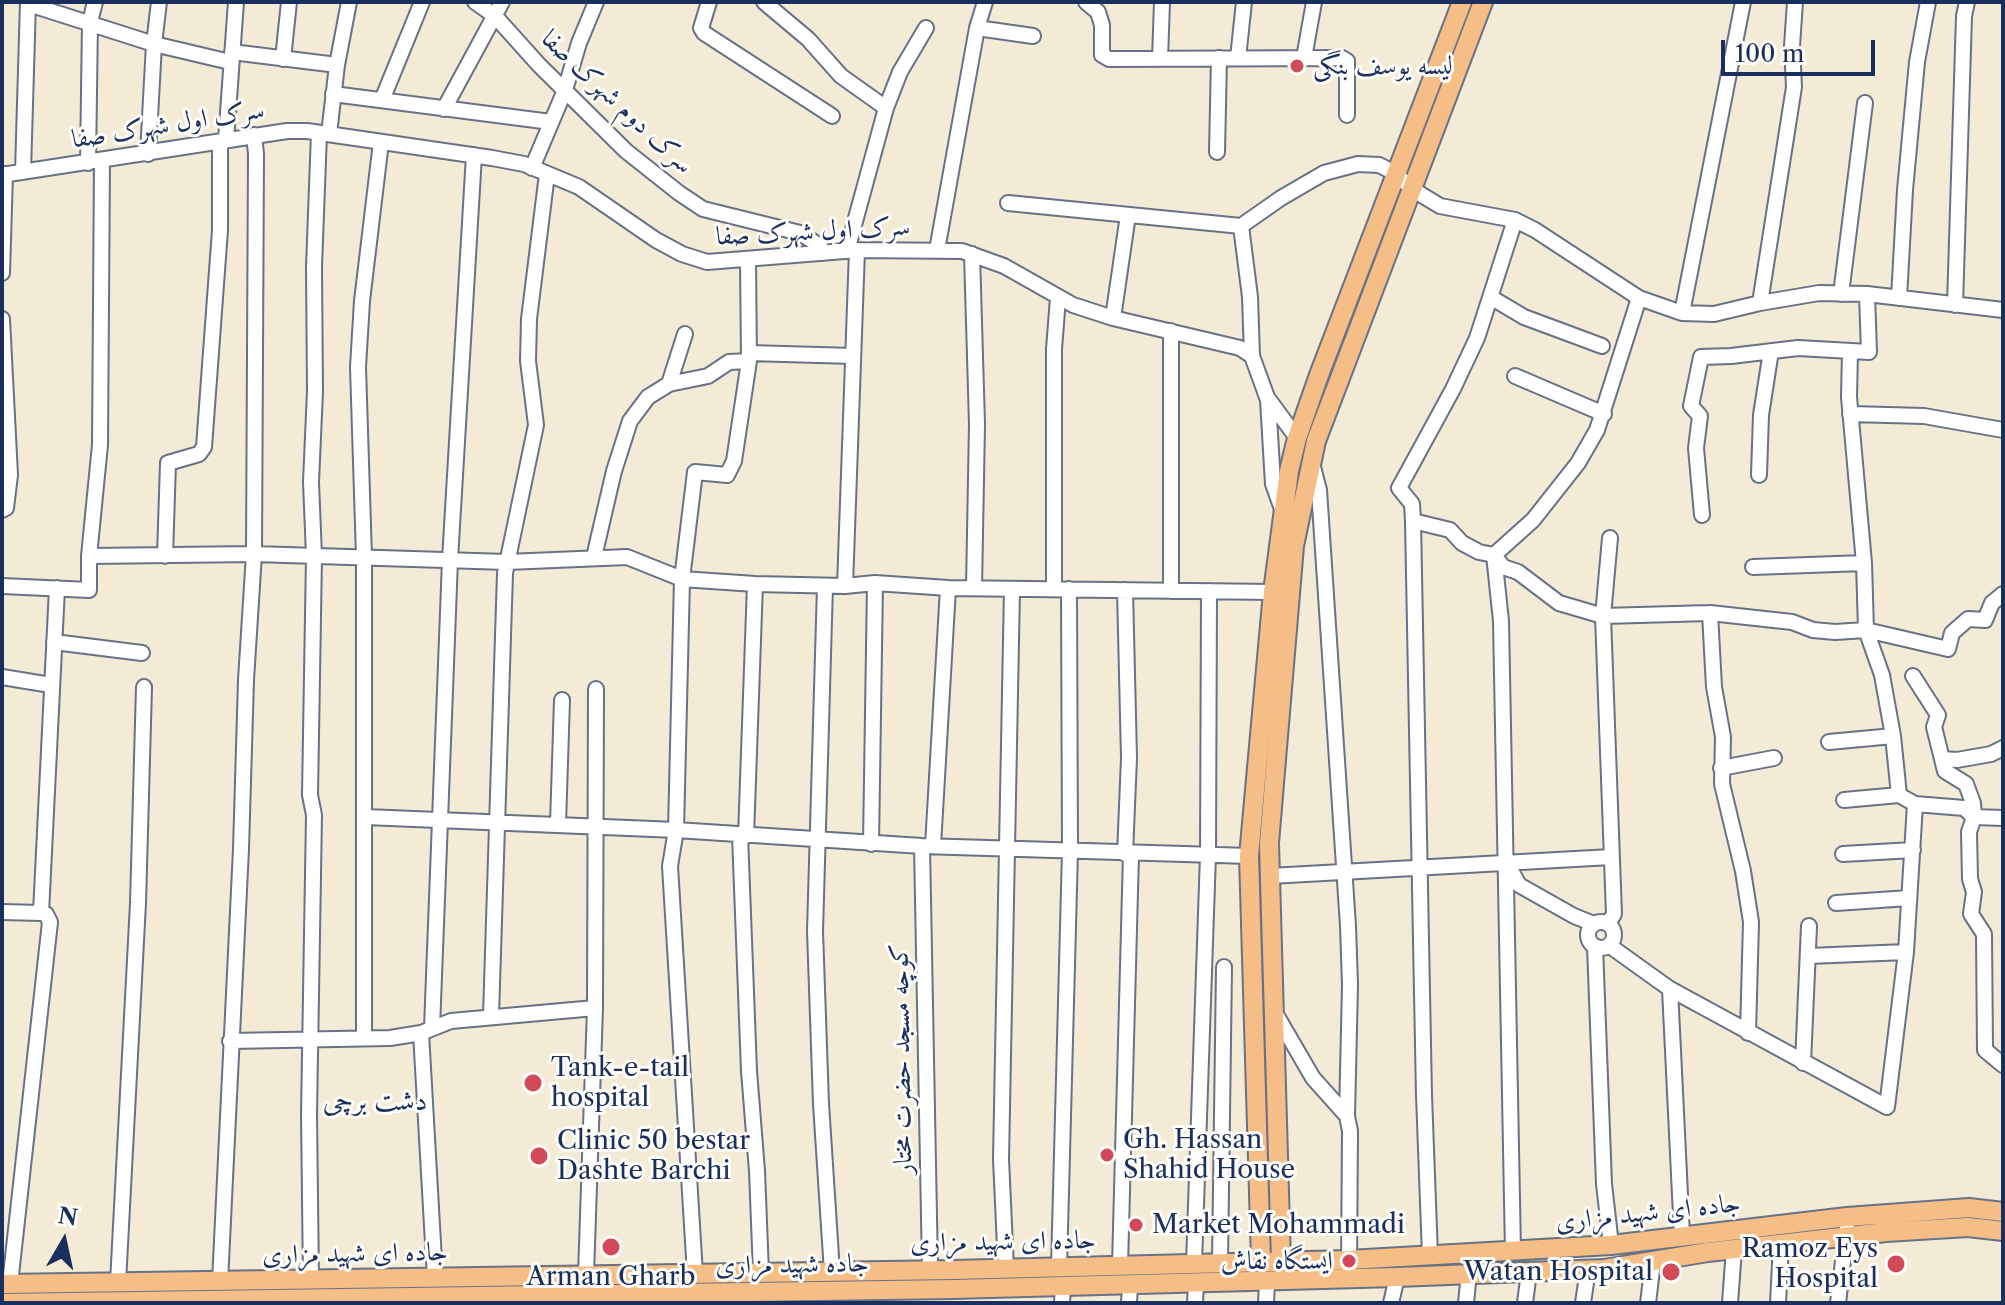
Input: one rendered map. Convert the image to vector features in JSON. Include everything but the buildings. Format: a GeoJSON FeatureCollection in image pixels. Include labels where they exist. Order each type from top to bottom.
{"type":"FeatureCollection","features":[{"type":"Feature","properties":{"kind":"main road"},"geometry":{"type":"LineString","coordinates":[[1281,1261],[1269,843],[1302,469],[1297,438],[1462,2]]}},
{"type":"Feature","properties":{"kind":"main road"},"geometry":{"type":"LineString","coordinates":[[1261,1261],[1249,856],[1283,512],[1483,2]]}},
{"type":"Feature","properties":{"kind":"main road","name":"جاده ای شهید مزاری"},"geometry":{"type":"LineString","coordinates":[[6,1284],[118,1296],[220,1282],[312,1294],[435,1278],[556,1291],[586,1275],[1006,1269],[1261,1261],[1349,1270],[1430,1256],[1611,1245],[1847,1217],[1969,1208],[2003,1212]]}},
{"type":"Feature","properties":{"kind":"main road","name":"جاده ای شهید مزاری"},"geometry":{"type":"LineString","coordinates":[[1677,1257],[1846,1237],[1968,1227],[2003,1231]]}},
{"type":"Feature","properties":{"kind":"main road","name":"جاده شهید مزاری"},"geometry":{"type":"LineString","coordinates":[[2,1303],[45,1303],[118,1296],[199,1302],[312,1294],[556,1291],[730,1298],[1129,1294],[1196,1283],[1267,1282],[1349,1270],[1397,1277],[1529,1272],[1588,1269],[1677,1257]]}},
{"type":"Feature","properties":{"kind":"street"},"geometry":{"type":"LineString","coordinates":[[23,172],[30,2],[154,44],[231,57],[337,65]]}},
{"type":"Feature","properties":{"kind":"street"},"geometry":{"type":"LineString","coordinates":[[2,586],[89,590],[89,556],[100,445],[90,22],[95,2]]}},
{"type":"Feature","properties":{"kind":"street"},"geometry":{"type":"LineString","coordinates":[[148,154],[159,2]]}},
{"type":"Feature","properties":{"kind":"street"},"geometry":{"type":"LineString","coordinates":[[165,556],[165,470],[168,463],[199,454],[204,447],[220,230],[223,141],[236,2]]}},
{"type":"Feature","properties":{"kind":"street"},"geometry":{"type":"LineString","coordinates":[[283,59],[289,2]]}},
{"type":"Feature","properties":{"kind":"street"},"geometry":{"type":"LineString","coordinates":[[312,1294],[310,1041],[314,815],[310,795],[314,267],[324,134],[349,2]]}},
{"type":"Feature","properties":{"kind":"street"},"geometry":{"type":"LineString","coordinates":[[382,100],[422,2]]}},
{"type":"Feature","properties":{"kind":"street","name":"سرک دوم شهرک صفا"},"geometry":{"type":"LineString","coordinates":[[475,2],[495,16],[539,65],[626,151],[679,193],[703,209],[800,233],[820,246],[823,253]]}},
{"type":"Feature","properties":{"kind":"street"},"geometry":{"type":"LineString","coordinates":[[444,109],[502,2]]}},
{"type":"Feature","properties":{"kind":"street"},"geometry":{"type":"LineString","coordinates":[[532,168],[565,90],[579,43],[596,2]]}},
{"type":"Feature","properties":{"kind":"street"},"geometry":{"type":"LineString","coordinates":[[709,2],[701,28],[704,33],[832,116]]}},
{"type":"Feature","properties":{"kind":"street"},"geometry":{"type":"LineString","coordinates":[[764,2],[808,39],[841,76],[886,108]]}},
{"type":"Feature","properties":{"kind":"street"},"geometry":{"type":"LineString","coordinates":[[937,250],[977,28],[985,2]]}},
{"type":"Feature","properties":{"kind":"street"},"geometry":{"type":"LineString","coordinates":[[1086,2],[1098,12],[1102,25],[1102,55],[1109,59],[1342,58],[1347,61],[1347,115]]}},
{"type":"Feature","properties":{"kind":"street"},"geometry":{"type":"LineString","coordinates":[[1160,59],[1162,2]]}},
{"type":"Feature","properties":{"kind":"street"},"geometry":{"type":"LineString","coordinates":[[1238,58],[1244,2]]}},
{"type":"Feature","properties":{"kind":"street"},"geometry":{"type":"LineString","coordinates":[[1304,58],[1314,2]]}},
{"type":"Feature","properties":{"kind":"street"},"geometry":{"type":"LineString","coordinates":[[1682,313],[1743,2]]}},
{"type":"Feature","properties":{"kind":"street"},"geometry":{"type":"LineString","coordinates":[[1760,303],[1793,101],[1795,2]]}},
{"type":"Feature","properties":{"kind":"street"},"geometry":{"type":"LineString","coordinates":[[1899,298],[1915,76],[1928,2]]}},
{"type":"Feature","properties":{"kind":"street"},"geometry":{"type":"LineString","coordinates":[[1955,305],[1964,16],[1967,2]]}},
{"type":"Feature","properties":{"kind":"street"},"geometry":{"type":"LineString","coordinates":[[845,586],[853,356],[852,251],[886,108],[900,72],[926,28]]}},
{"type":"Feature","properties":{"kind":"street"},"geometry":{"type":"LineString","coordinates":[[977,28],[1033,36]]}},
{"type":"Feature","properties":{"kind":"street"},"geometry":{"type":"LineString","coordinates":[[1217,152],[1219,58]]}},
{"type":"Feature","properties":{"kind":"street"},"geometry":{"type":"LineString","coordinates":[[333,94],[551,122]]}},
{"type":"Feature","properties":{"kind":"street"},"geometry":{"type":"LineString","coordinates":[[1841,294],[1865,103]]}},
{"type":"Feature","properties":{"kind":"street","name":"سرک اول شهرک صفا"},"geometry":{"type":"LineString","coordinates":[[4,174],[287,131],[474,155],[532,168],[579,187],[656,240],[682,254],[707,262],[852,251],[937,250],[972,254],[1004,266],[1058,298],[1113,318],[1240,348],[1252,356]]}},
{"type":"Feature","properties":{"kind":"street"},"geometry":{"type":"LineString","coordinates":[[220,1282],[254,554],[254,135]]}},
{"type":"Feature","properties":{"kind":"street"},"geometry":{"type":"LineString","coordinates":[[364,1037],[364,557],[358,367],[362,301],[381,142]]}},
{"type":"Feature","properties":{"kind":"street"},"geometry":{"type":"LineString","coordinates":[[435,1278],[427,1030],[441,821],[450,560],[474,155]]}},
{"type":"Feature","properties":{"kind":"street"},"geometry":{"type":"LineString","coordinates":[[1008,203],[1241,226],[1324,173],[1358,164],[1379,165],[1440,206],[1515,220],[1639,298],[1682,313],[1714,314],[1819,293],[1867,294],[2003,310]]}},
{"type":"Feature","properties":{"kind":"street"},"geometry":{"type":"LineString","coordinates":[[2,273],[4,174]]}},
{"type":"Feature","properties":{"kind":"street"},"geometry":{"type":"LineString","coordinates":[[491,1016],[507,562],[536,425],[528,361],[529,319],[547,174]]}},
{"type":"Feature","properties":{"kind":"street"},"geometry":{"type":"LineString","coordinates":[[1113,318],[1128,215]]}},
{"type":"Feature","properties":{"kind":"street"},"geometry":{"type":"LineString","coordinates":[[1430,1256],[1413,521],[1412,504],[1399,488],[1453,389],[1492,298],[1515,220]]}},
{"type":"Feature","properties":{"kind":"street"},"geometry":{"type":"LineString","coordinates":[[1241,226],[1250,297],[1252,356],[1268,400],[1273,484],[1283,512]]}},
{"type":"Feature","properties":{"kind":"street"},"geometry":{"type":"LineString","coordinates":[[972,254],[977,424],[974,588]]}},
{"type":"Feature","properties":{"kind":"street"},"geometry":{"type":"LineString","coordinates":[[695,1274],[670,866],[676,830],[682,579],[695,472],[727,475],[734,461],[749,357],[748,260]]}},
{"type":"Feature","properties":{"kind":"street"},"geometry":{"type":"LineString","coordinates":[[1702,515],[1696,448],[1700,416],[1691,406],[1701,357],[1798,348],[1869,352],[1867,294]]}},
{"type":"Feature","properties":{"kind":"street"},"geometry":{"type":"LineString","coordinates":[[1058,298],[1054,349],[1070,851],[1059,1267]]}},
{"type":"Feature","properties":{"kind":"street"},"geometry":{"type":"LineString","coordinates":[[1492,298],[1524,317],[1602,346]]}},
{"type":"Feature","properties":{"kind":"street"},"geometry":{"type":"LineString","coordinates":[[1494,555],[1533,520],[1578,463],[1604,414],[1639,298]]}},
{"type":"Feature","properties":{"kind":"street"},"geometry":{"type":"LineString","coordinates":[[2,319],[10,475],[6,508],[2,510]]}},
{"type":"Feature","properties":{"kind":"street"},"geometry":{"type":"LineString","coordinates":[[1171,331],[1171,591]]}},
{"type":"Feature","properties":{"kind":"street"},"geometry":{"type":"LineString","coordinates":[[669,384],[685,334]]}},
{"type":"Feature","properties":{"kind":"street"},"geometry":{"type":"LineString","coordinates":[[1759,475],[1761,415],[1771,351]]}},
{"type":"Feature","properties":{"kind":"street"},"geometry":{"type":"LineString","coordinates":[[1850,352],[1850,414],[1864,563],[1866,630],[1882,675],[1899,795]]}},
{"type":"Feature","properties":{"kind":"street"},"geometry":{"type":"LineString","coordinates":[[594,557],[614,471],[630,421],[648,397],[669,384],[708,376],[729,362],[749,357],[853,356]]}},
{"type":"Feature","properties":{"kind":"street"},"geometry":{"type":"LineString","coordinates":[[1515,376],[1604,414]]}},
{"type":"Feature","properties":{"kind":"street"},"geometry":{"type":"LineString","coordinates":[[1268,400],[1297,438]]}},
{"type":"Feature","properties":{"kind":"street"},"geometry":{"type":"LineString","coordinates":[[1850,414],[1924,416],[2003,430]]}},
{"type":"Feature","properties":{"kind":"street"},"geometry":{"type":"LineString","coordinates":[[1302,469],[1319,490],[1345,872],[1350,985],[1347,1116],[1350,1131],[1349,1270]]}},
{"type":"Feature","properties":{"kind":"street"},"geometry":{"type":"LineString","coordinates":[[1413,521],[1450,530],[1462,543],[1479,552],[1494,555],[1503,567],[1518,572],[1559,603],[1603,616],[1710,613],[1792,622],[1813,630],[1866,630],[1948,649],[1952,633],[1968,619],[1985,620],[1999,600]]}},
{"type":"Feature","properties":{"kind":"street"},"geometry":{"type":"LineString","coordinates":[[1610,538],[1603,616],[1614,914],[1588,937],[1595,946],[1604,1184],[1611,1245]]}},
{"type":"Feature","properties":{"kind":"street"},"geometry":{"type":"LineString","coordinates":[[89,556],[254,554],[507,562],[627,557],[682,579],[755,584],[845,586],[875,583],[948,588],[1273,592]]}},
{"type":"Feature","properties":{"kind":"street"},"geometry":{"type":"LineString","coordinates":[[1494,555],[1501,621],[1513,1252]]}},
{"type":"Feature","properties":{"kind":"street"},"geometry":{"type":"LineString","coordinates":[[1753,567],[1864,563]]}},
{"type":"Feature","properties":{"kind":"street"},"geometry":{"type":"LineString","coordinates":[[871,844],[875,583]]}},
{"type":"Feature","properties":{"kind":"street"},"geometry":{"type":"LineString","coordinates":[[755,584],[743,835],[749,1071],[761,1273]]}},
{"type":"Feature","properties":{"kind":"street"},"geometry":{"type":"LineString","coordinates":[[825,586],[815,931],[832,1272]]}},
{"type":"Feature","properties":{"kind":"street"},"geometry":{"type":"LineString","coordinates":[[41,913],[57,588]]}},
{"type":"Feature","properties":{"kind":"street","name":"کوچه مسجد حضرت مختار"},"geometry":{"type":"LineString","coordinates":[[930,1270],[928,846],[948,588]]}},
{"type":"Feature","properties":{"kind":"street"},"geometry":{"type":"LineString","coordinates":[[1006,1269],[1001,1159],[1012,589]]}},
{"type":"Feature","properties":{"kind":"street"},"geometry":{"type":"LineString","coordinates":[[1120,1266],[1129,758],[1125,590]]}},
{"type":"Feature","properties":{"kind":"street"},"geometry":{"type":"LineString","coordinates":[[1194,1263],[1208,855],[1209,591]]}},
{"type":"Feature","properties":{"kind":"street"},"geometry":{"type":"LineString","coordinates":[[1710,613],[1714,687],[1723,737],[1722,784],[1743,871],[1751,922],[1748,1033]]}},
{"type":"Feature","properties":{"kind":"street"},"geometry":{"type":"LineString","coordinates":[[54,642],[142,653]]}},
{"type":"Feature","properties":{"kind":"street"},"geometry":{"type":"LineString","coordinates":[[1913,676],[1938,715],[1934,727],[1945,771],[1966,784],[1973,803],[1974,817],[1969,832],[1970,879],[1974,892],[1971,914],[1984,934],[1985,1050],[2003,1065]]}},
{"type":"Feature","properties":{"kind":"street"},"geometry":{"type":"LineString","coordinates":[[2,677],[51,685]]}},
{"type":"Feature","properties":{"kind":"street"},"geometry":{"type":"LineString","coordinates":[[118,1296],[138,903],[144,687]]}},
{"type":"Feature","properties":{"kind":"street"},"geometry":{"type":"LineString","coordinates":[[586,1275],[595,1008],[596,689]]}},
{"type":"Feature","properties":{"kind":"street"},"geometry":{"type":"LineString","coordinates":[[558,824],[562,700]]}},
{"type":"Feature","properties":{"kind":"street"},"geometry":{"type":"LineString","coordinates":[[1829,742],[1893,736]]}},
{"type":"Feature","properties":{"kind":"street"},"geometry":{"type":"LineString","coordinates":[[1943,759],[1957,760],[1991,754],[2003,748]]}},
{"type":"Feature","properties":{"kind":"street"},"geometry":{"type":"LineString","coordinates":[[1721,768],[1774,758]]}},
{"type":"Feature","properties":{"kind":"street"},"geometry":{"type":"LineString","coordinates":[[1844,800],[1899,795],[1915,804],[1964,808],[1974,817],[2003,818]]}},
{"type":"Feature","properties":{"kind":"street"},"geometry":{"type":"LineString","coordinates":[[1595,946],[1610,946],[1670,989],[1887,1107],[1906,952],[1915,804]]}},
{"type":"Feature","properties":{"kind":"street"},"geometry":{"type":"LineString","coordinates":[[366,817],[676,830],[871,844],[1249,856]]}},
{"type":"Feature","properties":{"kind":"street"},"geometry":{"type":"LineString","coordinates":[[1843,854],[1913,850]]}},
{"type":"Feature","properties":{"kind":"street"},"geometry":{"type":"LineString","coordinates":[[1270,876],[1611,857]]}},
{"type":"Feature","properties":{"kind":"street"},"geometry":{"type":"LineString","coordinates":[[1507,863],[1519,885],[1574,916],[1601,924],[1613,932],[1610,946]]}},
{"type":"Feature","properties":{"kind":"street"},"geometry":{"type":"LineString","coordinates":[[1836,903],[1909,898]]}},
{"type":"Feature","properties":{"kind":"street"},"geometry":{"type":"LineString","coordinates":[[2,912],[46,914],[50,922],[6,1284]]}},
{"type":"Feature","properties":{"kind":"street"},"geometry":{"type":"LineString","coordinates":[[1803,1063],[1809,926]]}},
{"type":"Feature","properties":{"kind":"street"},"geometry":{"type":"LineString","coordinates":[[1809,956],[1906,952]]}},
{"type":"Feature","properties":{"kind":"street"},"geometry":{"type":"LineString","coordinates":[[1220,1262],[1224,967]]}},
{"type":"Feature","properties":{"kind":"street"},"geometry":{"type":"LineString","coordinates":[[1670,989],[1682,1236]]}},
{"type":"Feature","properties":{"kind":"street"},"geometry":{"type":"LineString","coordinates":[[1272,1007],[1313,1078],[1347,1116]]}},
{"type":"Feature","properties":{"kind":"street"},"geometry":{"type":"LineString","coordinates":[[230,1041],[390,1038],[451,1021],[595,1008]]}},
{"type":"Feature","properties":{"kind":"street"},"geometry":{"type":"LineString","coordinates":[[1838,1303],[1847,1217]]}},
{"type":"Feature","properties":{"kind":"street"},"geometry":{"type":"LineString","coordinates":[[1778,1303],[1781,1244]]}},
{"type":"Feature","properties":{"kind":"street"},"geometry":{"type":"LineString","coordinates":[[1730,1303],[1734,1249]]}},
{"type":"Feature","properties":{"kind":"street"},"geometry":{"type":"LineString","coordinates":[[1648,1303],[1653,1262]]}},
{"type":"Feature","properties":{"kind":"street"},"geometry":{"type":"LineString","coordinates":[[1583,1303],[1588,1269]]}},
{"type":"Feature","properties":{"kind":"street"},"geometry":{"type":"LineString","coordinates":[[1525,1303],[1529,1272]]}},
{"type":"Feature","properties":{"kind":"street"},"geometry":{"type":"LineString","coordinates":[[1466,1303],[1469,1273]]}},
{"type":"Feature","properties":{"kind":"street"},"geometry":{"type":"LineString","coordinates":[[1391,1303],[1397,1277]]}},
{"type":"Feature","properties":{"kind":"street"},"geometry":{"type":"LineString","coordinates":[[1266,1303],[1267,1282]]}},
{"type":"Feature","properties":{"kind":"street"},"geometry":{"type":"LineString","coordinates":[[1195,1303],[1196,1283]]}},
{"type":"Feature","properties":{"kind":"place","name":"لیسه یوسف بنگی"},"geometry":{"type":"Point","coordinates":[1297,66]}},
{"type":"Feature","properties":{"kind":"place","name":"Tank-e-tail hospital"},"geometry":{"type":"Point","coordinates":[533,1083]}},
{"type":"Feature","properties":{"kind":"place","name":"Gh. Hassan Shahid House"},"geometry":{"type":"Point","coordinates":[1107,1155]}},
{"type":"Feature","properties":{"kind":"place","name":"Clinic 50 bestar Dashte Barchi"},"geometry":{"type":"Point","coordinates":[539,1156]}},
{"type":"Feature","properties":{"kind":"place","name":"Market Mohammadi"},"geometry":{"type":"Point","coordinates":[1136,1225]}},
{"type":"Feature","properties":{"kind":"place","name":"Arman Gharb"},"geometry":{"type":"Point","coordinates":[611,1247]}},
{"type":"Feature","properties":{"kind":"place","name":"ایستگاه نقاش"},"geometry":{"type":"Point","coordinates":[1349,1261]}},
{"type":"Feature","properties":{"kind":"place","name":"Ramoz Eys Hospital"},"geometry":{"type":"Point","coordinates":[1896,1264]}},
{"type":"Feature","properties":{"kind":"place","name":"Watan Hospital"},"geometry":{"type":"Point","coordinates":[1671,1272]}},
{"type":"Feature","properties":{"kind":"district","name":"دشت برچی"},"geometry":{"type":"Point","coordinates":[375,1102]}}]}
